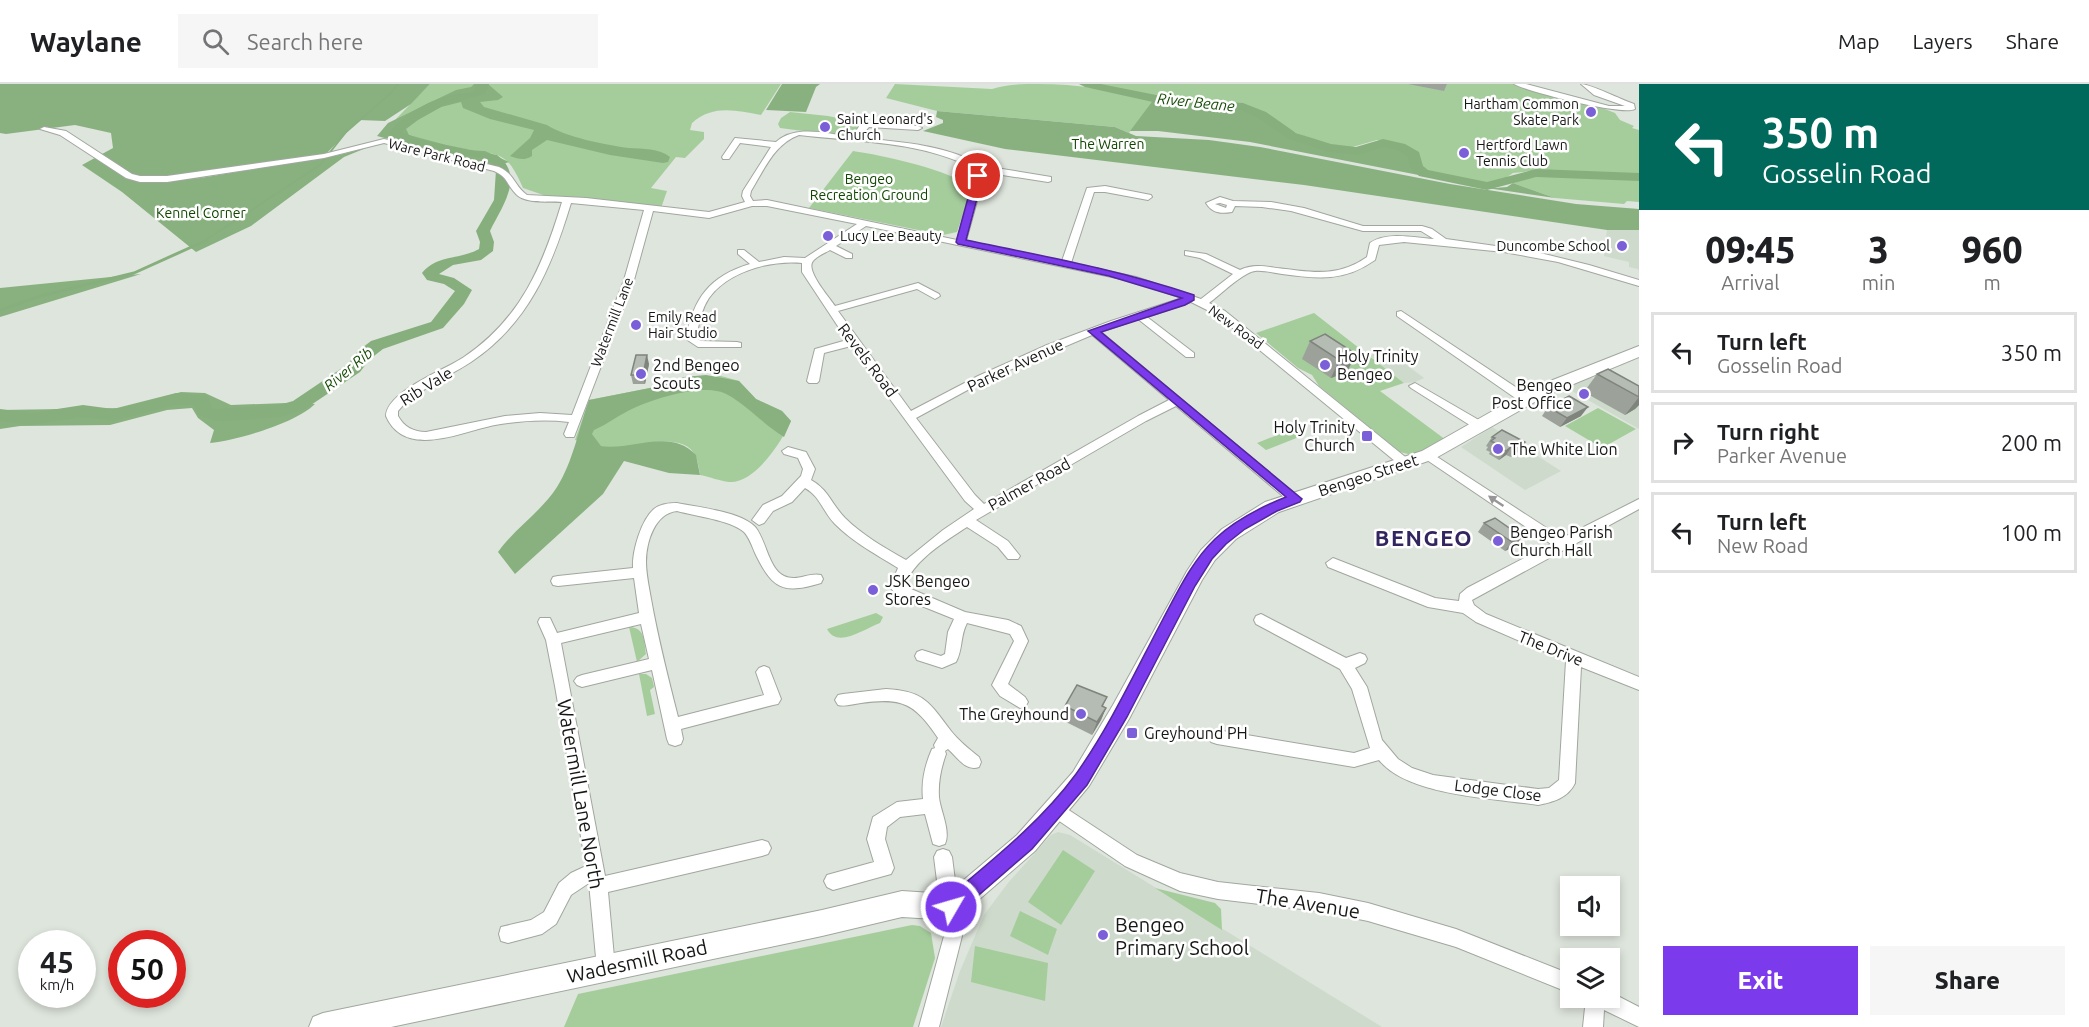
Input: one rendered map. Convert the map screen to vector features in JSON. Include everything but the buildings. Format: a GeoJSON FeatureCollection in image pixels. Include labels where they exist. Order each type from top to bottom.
{"type":"FeatureCollection","features":[{"type":"Feature","properties":{"kind":"main road","name":"Bengeo Street"},"geometry":{"type":"LineString","coordinates":[[951,907],[1000,867],[1032,836],[1081,779],[1094,761],[1185,591],[1208,555],[1221,541],[1241,525],[1272,507],[1428,455],[1525,399],[1639,351]]}},
{"type":"Feature","properties":{"kind":"main road","name":"Wadesmill Road"},"geometry":{"type":"LineString","coordinates":[[323,1027],[902,904],[951,907]]}},
{"type":"Feature","properties":{"kind":"street"},"geometry":{"type":"LineString","coordinates":[[1518,84],[1609,108],[1635,110]]}},
{"type":"Feature","properties":{"kind":"street"},"geometry":{"type":"LineString","coordinates":[[1585,85],[1635,110]]}},
{"type":"Feature","properties":{"kind":"street"},"geometry":{"type":"LineString","coordinates":[[855,138],[863,127],[868,125],[918,128]]}},
{"type":"Feature","properties":{"kind":"street","name":"Ware Park Road"},"geometry":{"type":"LineString","coordinates":[[48,130],[63,133],[129,176],[140,179],[167,179],[294,161],[384,141],[460,162],[496,169],[506,173],[519,193],[525,197],[714,215],[750,203]]}},
{"type":"Feature","properties":{"kind":"street"},"geometry":{"type":"LineString","coordinates":[[750,203],[746,196],[747,191],[777,145],[785,137],[798,133],[895,143],[932,150],[966,160],[985,171],[1015,173],[1048,180]]}},
{"type":"Feature","properties":{"kind":"street"},"geometry":{"type":"LineString","coordinates":[[726,157],[738,140],[777,145]]}},
{"type":"Feature","properties":{"kind":"street"},"geometry":{"type":"LineString","coordinates":[[961,242],[978,176],[985,171]]}},
{"type":"Feature","properties":{"kind":"street"},"geometry":{"type":"LineString","coordinates":[[1066,264],[1090,190],[1102,189],[1148,198]]}},
{"type":"Feature","properties":{"kind":"street","name":"Rib Vale"},"geometry":{"type":"LineString","coordinates":[[567,200],[544,270],[507,322],[487,344],[471,357],[405,397],[394,406],[392,413],[394,422],[401,428],[424,436],[442,435],[517,418],[576,419]]}},
{"type":"Feature","properties":{"kind":"street","name":"New Road"},"geometry":{"type":"LineString","coordinates":[[750,203],[767,203],[1066,264],[1148,283],[1191,298],[1229,318],[1405,463]]}},
{"type":"Feature","properties":{"kind":"street"},"geometry":{"type":"LineString","coordinates":[[1232,204],[1262,204],[1292,208],[1355,228],[1382,230],[1419,228],[1433,232],[1442,241]]}},
{"type":"Feature","properties":{"kind":"street","name":"Watermill Lane"},"geometry":{"type":"LineString","coordinates":[[570,434],[629,280],[648,210]]}},
{"type":"Feature","properties":{"kind":"street"},"geometry":{"type":"LineString","coordinates":[[737,345],[694,343],[691,339],[702,300],[714,286],[729,275],[757,265],[788,258],[807,261],[857,230],[864,223]]}},
{"type":"Feature","properties":{"kind":"street"},"geometry":{"type":"LineString","coordinates":[[1203,303],[1240,274],[1257,267],[1300,275],[1341,273],[1368,263],[1372,258],[1377,241],[1442,241],[1528,252],[1589,267],[1639,283]]}},
{"type":"Feature","properties":{"kind":"street"},"geometry":{"type":"LineString","coordinates":[[828,246],[849,256]]}},
{"type":"Feature","properties":{"kind":"street"},"geometry":{"type":"LineString","coordinates":[[741,252],[757,265]]}},
{"type":"Feature","properties":{"kind":"street"},"geometry":{"type":"LineString","coordinates":[[1188,253],[1203,256],[1240,274]]}},
{"type":"Feature","properties":{"kind":"street","name":"Revels Road"},"geometry":{"type":"LineString","coordinates":[[807,261],[807,272],[853,342],[970,498],[982,510]]}},
{"type":"Feature","properties":{"kind":"street"},"geometry":{"type":"LineString","coordinates":[[831,310],[918,286],[935,296]]}},
{"type":"Feature","properties":{"kind":"street","name":"Parker Avenue"},"geometry":{"type":"LineString","coordinates":[[910,416],[1015,363],[1093,331],[1191,298]]}},
{"type":"Feature","properties":{"kind":"street"},"geometry":{"type":"LineString","coordinates":[[1401,314],[1525,399]]}},
{"type":"Feature","properties":{"kind":"street"},"geometry":{"type":"LineString","coordinates":[[1140,316],[1190,355]]}},
{"type":"Feature","properties":{"kind":"street"},"geometry":{"type":"LineString","coordinates":[[1093,331],[1295,499]]}},
{"type":"Feature","properties":{"kind":"street"},"geometry":{"type":"LineString","coordinates":[[812,381],[819,351],[853,342]]}},
{"type":"Feature","properties":{"kind":"street"},"geometry":{"type":"LineString","coordinates":[[1415,386],[1480,426]]}},
{"type":"Feature","properties":{"kind":"street","name":"Palmer Road"},"geometry":{"type":"LineString","coordinates":[[963,617],[902,592],[897,587],[899,576],[966,520],[1178,401]]}},
{"type":"Feature","properties":{"kind":"street"},"geometry":{"type":"LineString","coordinates":[[759,520],[768,508],[787,499],[804,482],[808,469],[807,462],[802,455],[788,451]]}},
{"type":"Feature","properties":{"kind":"street"},"geometry":{"type":"LineString","coordinates":[[1428,455],[1562,545]]}},
{"type":"Feature","properties":{"kind":"street"},"geometry":{"type":"LineString","coordinates":[[804,482],[823,493],[834,514],[844,525],[907,567]]}},
{"type":"Feature","properties":{"kind":"street"},"geometry":{"type":"LineString","coordinates":[[1333,563],[1433,603],[1467,608],[1464,598],[1472,592],[1639,503]]}},
{"type":"Feature","properties":{"kind":"street"},"geometry":{"type":"LineString","coordinates":[[764,672],[773,699],[673,732],[647,617],[640,572],[639,560],[645,534],[657,513],[666,508],[677,507],[740,522],[752,531],[770,570],[777,579],[794,584],[816,579]]}},
{"type":"Feature","properties":{"kind":"street"},"geometry":{"type":"LineString","coordinates":[[966,520],[1003,544],[1013,556]]}},
{"type":"Feature","properties":{"kind":"street"},"geometry":{"type":"LineString","coordinates":[[558,580],[640,572]]}},
{"type":"Feature","properties":{"kind":"street","name":"The Drive"},"geometry":{"type":"LineString","coordinates":[[1467,608],[1490,622],[1639,684]]}},
{"type":"Feature","properties":{"kind":"street"},"geometry":{"type":"LineString","coordinates":[[553,640],[572,633],[647,617]]}},
{"type":"Feature","properties":{"kind":"street"},"geometry":{"type":"LineString","coordinates":[[922,656],[942,663],[951,658],[955,632],[963,617],[1008,626],[1019,635],[1021,641],[1000,685],[1008,696],[1020,702]]}},
{"type":"Feature","properties":{"kind":"street"},"geometry":{"type":"LineString","coordinates":[[1260,621],[1345,665],[1360,658]]}},
{"type":"Feature","properties":{"kind":"street","name":"Watermill Lane North"},"geometry":{"type":"LineString","coordinates":[[545,622],[553,640],[563,686],[596,878],[606,968]]}},
{"type":"Feature","properties":{"kind":"street","name":"Lodge Close"},"geometry":{"type":"LineString","coordinates":[[1345,665],[1359,687],[1372,735],[1380,752],[1399,769],[1422,780],[1527,796],[1546,796],[1559,792],[1567,783],[1574,657]]}},
{"type":"Feature","properties":{"kind":"street"},"geometry":{"type":"LineString","coordinates":[[582,681],[657,663]]}},
{"type":"Feature","properties":{"kind":"street"},"geometry":{"type":"LineString","coordinates":[[843,700],[883,694],[913,700],[925,709],[943,746],[973,762]]}},
{"type":"Feature","properties":{"kind":"street"},"geometry":{"type":"LineString","coordinates":[[1217,737],[1354,760],[1380,752]]}},
{"type":"Feature","properties":{"kind":"street"},"geometry":{"type":"LineString","coordinates":[[939,838],[930,806],[931,772],[943,746]]}},
{"type":"Feature","properties":{"kind":"street"},"geometry":{"type":"LineString","coordinates":[[833,881],[885,868],[876,839],[879,823],[897,810],[930,806]]}},
{"type":"Feature","properties":{"kind":"street","name":"The Avenue"},"geometry":{"type":"LineString","coordinates":[[1055,809],[1113,849],[1158,874],[1183,883],[1336,904],[1362,910],[1479,948],[1560,980]]}},
{"type":"Feature","properties":{"kind":"street"},"geometry":{"type":"LineString","coordinates":[[508,934],[535,928],[550,918],[565,889],[577,879],[596,878],[762,848]]}},
{"type":"Feature","properties":{"kind":"street"},"geometry":{"type":"LineString","coordinates":[[929,1027],[952,944],[951,907],[942,857]]}},
{"type":"Feature","properties":{"kind":"street"},"geometry":{"type":"LineString","coordinates":[[1593,1027],[1594,1008]]}},
{"type":"Feature","properties":{"kind":"street"},"geometry":{"type":"LineString","coordinates":[[1620,1008],[1639,1017]]}},
{"type":"Feature","properties":{"kind":"shaded area","name":"Duncombe School"},"geometry":{"type":"Polygon","coordinates":[[[1607,230],[1639,230],[1639,272],[1638,269],[1629,267],[1629,262],[1604,256],[1607,230]]]}},
{"type":"Feature","properties":{"kind":"shaded area"},"geometry":{"type":"Polygon","coordinates":[[[1376,349],[1385,356],[1392,354],[1424,378],[1404,383],[1365,352],[1376,349]]]}},
{"type":"Feature","properties":{"kind":"shaded area"},"geometry":{"type":"Polygon","coordinates":[[[1589,376],[1639,405],[1639,429],[1565,387],[1589,376]]]}},
{"type":"Feature","properties":{"kind":"shaded area"},"geometry":{"type":"Polygon","coordinates":[[[1492,427],[1561,471],[1525,490],[1461,447],[1492,427]]]}},
{"type":"Feature","properties":{"kind":"shaded area","name":"Bengeo Primary School"},"geometry":{"type":"Polygon","coordinates":[[[1058,832],[1070,835],[1382,1027],[941,1027],[960,971],[984,915],[1008,883],[1051,835],[1058,832]]]}},
{"type":"Feature","properties":{"kind":"green space","name":"Kennel Corner"},"geometry":{"type":"Polygon","coordinates":[[[0,84],[430,84],[411,104],[385,121],[359,120],[325,155],[188,180],[339,155],[366,148],[344,157],[251,226],[196,252],[122,192],[82,165],[113,148],[111,133],[75,125],[0,133],[0,84]]]}},
{"type":"Feature","properties":{"kind":"green space"},"geometry":{"type":"Polygon","coordinates":[[[430,84],[781,84],[761,115],[725,110],[709,113],[692,123],[690,130],[704,132],[704,139],[685,158],[676,157],[651,188],[667,191],[661,208],[552,198],[523,188],[512,167],[495,154],[409,136],[405,126],[396,119],[430,84]]]}},
{"type":"Feature","properties":{"kind":"green space"},"geometry":{"type":"Polygon","coordinates":[[[474,84],[488,84],[503,97],[498,100],[480,102],[484,107],[547,125],[586,140],[620,147],[656,150],[670,157],[668,162],[663,163],[610,155],[547,140],[532,150],[532,156],[529,158],[516,158],[510,156],[530,138],[534,130],[490,119],[463,108],[461,102],[437,108],[405,126],[409,135],[465,150],[485,151],[509,162],[494,167],[377,136],[388,123],[456,90],[471,87],[474,84]]]}},
{"type":"Feature","properties":{"kind":"green space"},"geometry":{"type":"Polygon","coordinates":[[[782,84],[820,84],[816,87],[806,112],[766,110],[782,84]]]}},
{"type":"Feature","properties":{"kind":"green space"},"geometry":{"type":"Polygon","coordinates":[[[895,84],[992,89],[1020,84],[1067,85],[1153,100],[1129,133],[1115,127],[937,111],[886,98],[895,84]]]}},
{"type":"Feature","properties":{"kind":"green space"},"geometry":{"type":"Polygon","coordinates":[[[1099,84],[1516,84],[1569,95],[1615,113],[1620,120],[1634,126],[1632,128],[1639,130],[1639,175],[1532,171],[1513,173],[1497,184],[1486,183],[1423,170],[1419,167],[1419,154],[1404,146],[1377,140],[1349,148],[1334,147],[1288,130],[1267,114],[1241,105],[1176,101],[1099,84]]]}},
{"type":"Feature","properties":{"kind":"green space"},"geometry":{"type":"Polygon","coordinates":[[[1153,100],[1242,108],[1253,111],[1289,136],[1320,148],[1345,152],[1384,146],[1394,147],[1411,155],[1413,168],[1422,174],[1495,188],[1507,187],[1513,183],[1555,198],[1480,187],[1250,142],[1158,131],[1130,131],[1153,100]]]}},
{"type":"Feature","properties":{"kind":"green space","name":"The Warren"},"geometry":{"type":"Polygon","coordinates":[[[937,111],[1115,127],[1136,136],[1209,140],[1260,147],[1450,184],[1576,204],[1639,209],[1639,230],[1607,230],[1304,185],[1005,149],[923,131],[943,123],[943,120],[936,117],[937,111]]]}},
{"type":"Feature","properties":{"kind":"green space"},"geometry":{"type":"Polygon","coordinates":[[[790,112],[863,123],[849,137],[780,128],[778,124],[781,118],[790,112]]]}},
{"type":"Feature","properties":{"kind":"green space","name":"Bengeo Recreation Ground"},"geometry":{"type":"Polygon","coordinates":[[[853,151],[933,169],[962,181],[972,188],[957,232],[943,235],[809,208],[853,151]]]}},
{"type":"Feature","properties":{"kind":"green space"},"geometry":{"type":"Polygon","coordinates":[[[1523,177],[1639,180],[1639,202],[1627,201],[1624,204],[1555,198],[1513,183],[1523,177]]]}},
{"type":"Feature","properties":{"kind":"green space"},"geometry":{"type":"Polygon","coordinates":[[[141,274],[0,317],[0,288],[141,274]]]}},
{"type":"Feature","properties":{"kind":"green space"},"geometry":{"type":"Polygon","coordinates":[[[1314,313],[1404,383],[1380,391],[1446,440],[1412,455],[1400,452],[1319,386],[1312,375],[1298,368],[1256,333],[1314,313]]]}},
{"type":"Feature","properties":{"kind":"green space"},"geometry":{"type":"Polygon","coordinates":[[[706,375],[739,381],[756,399],[782,411],[791,421],[784,437],[735,399],[719,391],[681,393],[629,410],[594,430],[592,434],[601,446],[675,442],[696,455],[700,475],[669,473],[624,461],[603,494],[515,574],[498,552],[551,496],[563,477],[572,456],[589,400],[660,386],[684,377],[706,375]]]}},
{"type":"Feature","properties":{"kind":"green space"},"geometry":{"type":"Polygon","coordinates":[[[694,376],[721,376],[739,381],[756,399],[782,411],[791,421],[766,460],[758,469],[739,481],[729,482],[700,475],[696,457],[682,444],[660,442],[617,448],[575,440],[589,400],[660,386],[694,376]]]}},
{"type":"Feature","properties":{"kind":"green space"},"geometry":{"type":"Polygon","coordinates":[[[181,392],[205,393],[231,405],[315,404],[295,418],[266,430],[210,443],[214,430],[198,418],[192,408],[167,410],[110,425],[20,426],[0,429],[0,410],[123,408],[181,392]]]}},
{"type":"Feature","properties":{"kind":"green space"},"geometry":{"type":"Polygon","coordinates":[[[1598,408],[1636,429],[1602,448],[1565,426],[1598,408]]]}},
{"type":"Feature","properties":{"kind":"green space"},"geometry":{"type":"Polygon","coordinates":[[[1290,430],[1299,437],[1266,450],[1257,443],[1290,430]]]}},
{"type":"Feature","properties":{"kind":"green space"},"geometry":{"type":"Polygon","coordinates":[[[876,613],[883,617],[880,623],[851,636],[837,637],[831,635],[827,629],[876,613]]]}},
{"type":"Feature","properties":{"kind":"green space"},"geometry":{"type":"Polygon","coordinates":[[[629,627],[638,629],[644,640],[646,654],[637,662],[629,627]]]}},
{"type":"Feature","properties":{"kind":"green space"},"geometry":{"type":"Polygon","coordinates":[[[639,674],[646,674],[652,678],[654,687],[650,690],[655,714],[647,716],[639,674]]]}},
{"type":"Feature","properties":{"kind":"green space"},"geometry":{"type":"Polygon","coordinates":[[[1063,850],[1095,871],[1061,925],[1028,902],[1063,850]]]}},
{"type":"Feature","properties":{"kind":"green space"},"geometry":{"type":"Polygon","coordinates":[[[1155,888],[1215,903],[1221,909],[1222,930],[1155,888]]]}},
{"type":"Feature","properties":{"kind":"green space"},"geometry":{"type":"Polygon","coordinates":[[[1020,911],[1057,929],[1048,955],[1010,936],[1020,911]]]}},
{"type":"Feature","properties":{"kind":"green space"},"geometry":{"type":"Polygon","coordinates":[[[912,925],[920,926],[931,933],[935,958],[913,1027],[564,1027],[578,994],[912,925]]]}},
{"type":"Feature","properties":{"kind":"green space"},"geometry":{"type":"Polygon","coordinates":[[[975,946],[1048,963],[1045,1001],[971,982],[975,946]]]}},
{"type":"Feature","properties":{"kind":"waterway"},"geometry":{"type":"LineString","coordinates":[[204,241],[320,165],[346,132],[391,93],[398,84]]}},
{"type":"Feature","properties":{"kind":"waterway","name":"River Rib"},"geometry":{"type":"LineString","coordinates":[[0,415],[31,419],[83,411],[113,415],[176,399],[202,400],[204,411],[215,415],[281,411],[299,405],[354,368],[364,355],[377,345],[437,325],[458,301],[464,290],[449,281],[432,277],[430,273],[449,261],[476,257],[486,251],[487,242],[483,231],[501,200],[503,170],[500,163],[481,154],[419,143],[395,133],[413,117],[439,103],[481,92],[480,86],[483,84]]}},
{"type":"Feature","properties":{"kind":"waterway","name":"River Beane"},"geometry":{"type":"LineString","coordinates":[[1085,84],[1171,102],[1243,107],[1262,115],[1292,136],[1329,148],[1357,151],[1383,143],[1401,147],[1414,155],[1417,167],[1424,173],[1487,186],[1536,173],[1639,177]]}},
{"type":"Feature","properties":{"kind":"waterway"},"geometry":{"type":"LineString","coordinates":[[0,310],[40,296],[134,273],[207,240]]}},
{"type":"Feature","properties":{"kind":"place","name":"Hartham Common Skate Park"},"geometry":{"type":"Point","coordinates":[1591,112]}},
{"type":"Feature","properties":{"kind":"place","name":"Saint Leonard's Church"},"geometry":{"type":"Point","coordinates":[825,127]}},
{"type":"Feature","properties":{"kind":"place","name":"Hertford Lawn Tennis Club"},"geometry":{"type":"Point","coordinates":[1464,153]}},
{"type":"Feature","properties":{"kind":"place","name":"Lucy Lee Beauty"},"geometry":{"type":"Point","coordinates":[828,236]}},
{"type":"Feature","properties":{"kind":"place","name":"Duncombe School"},"geometry":{"type":"Point","coordinates":[1622,246]}},
{"type":"Feature","properties":{"kind":"place","name":"Emily Read Hair Studio"},"geometry":{"type":"Point","coordinates":[636,325]}},
{"type":"Feature","properties":{"kind":"place","name":"Holy Trinity Bengeo"},"geometry":{"type":"Point","coordinates":[1325,365]}},
{"type":"Feature","properties":{"kind":"place","name":"2nd Bengeo Scouts"},"geometry":{"type":"Point","coordinates":[641,374]}},
{"type":"Feature","properties":{"kind":"place","name":"Bengeo Post Office"},"geometry":{"type":"Point","coordinates":[1584,394]}},
{"type":"Feature","properties":{"kind":"place","name":"Holy Trinity Church"},"geometry":{"type":"Point","coordinates":[1367,436]}},
{"type":"Feature","properties":{"kind":"place","name":"The White Lion"},"geometry":{"type":"Point","coordinates":[1498,449]}},
{"type":"Feature","properties":{"kind":"place","name":"Bengeo Parish Church Hall"},"geometry":{"type":"Point","coordinates":[1498,541]}},
{"type":"Feature","properties":{"kind":"place","name":"JSK Bengeo Stores"},"geometry":{"type":"Point","coordinates":[873,590]}},
{"type":"Feature","properties":{"kind":"place","name":"The Greyhound"},"geometry":{"type":"Point","coordinates":[1081,714]}},
{"type":"Feature","properties":{"kind":"place","name":"Greyhound PH"},"geometry":{"type":"Point","coordinates":[1132,733]}},
{"type":"Feature","properties":{"kind":"place","name":"Bengeo Primary School"},"geometry":{"type":"Point","coordinates":[1103,935]}},
{"type":"Feature","properties":{"kind":"district","name":"BENGEO"},"geometry":{"type":"Point","coordinates":[1424,537]}},
{"type":"Feature","properties":{"kind":"route"},"geometry":{"type":"LineString","coordinates":[[951,907],[1026,843],[1081,779],[1094,761],[1190,583],[1208,555],[1241,525],[1272,507],[1295,499],[1093,331],[1191,298],[1148,283],[1109,273],[961,242],[978,176]]}}]}
